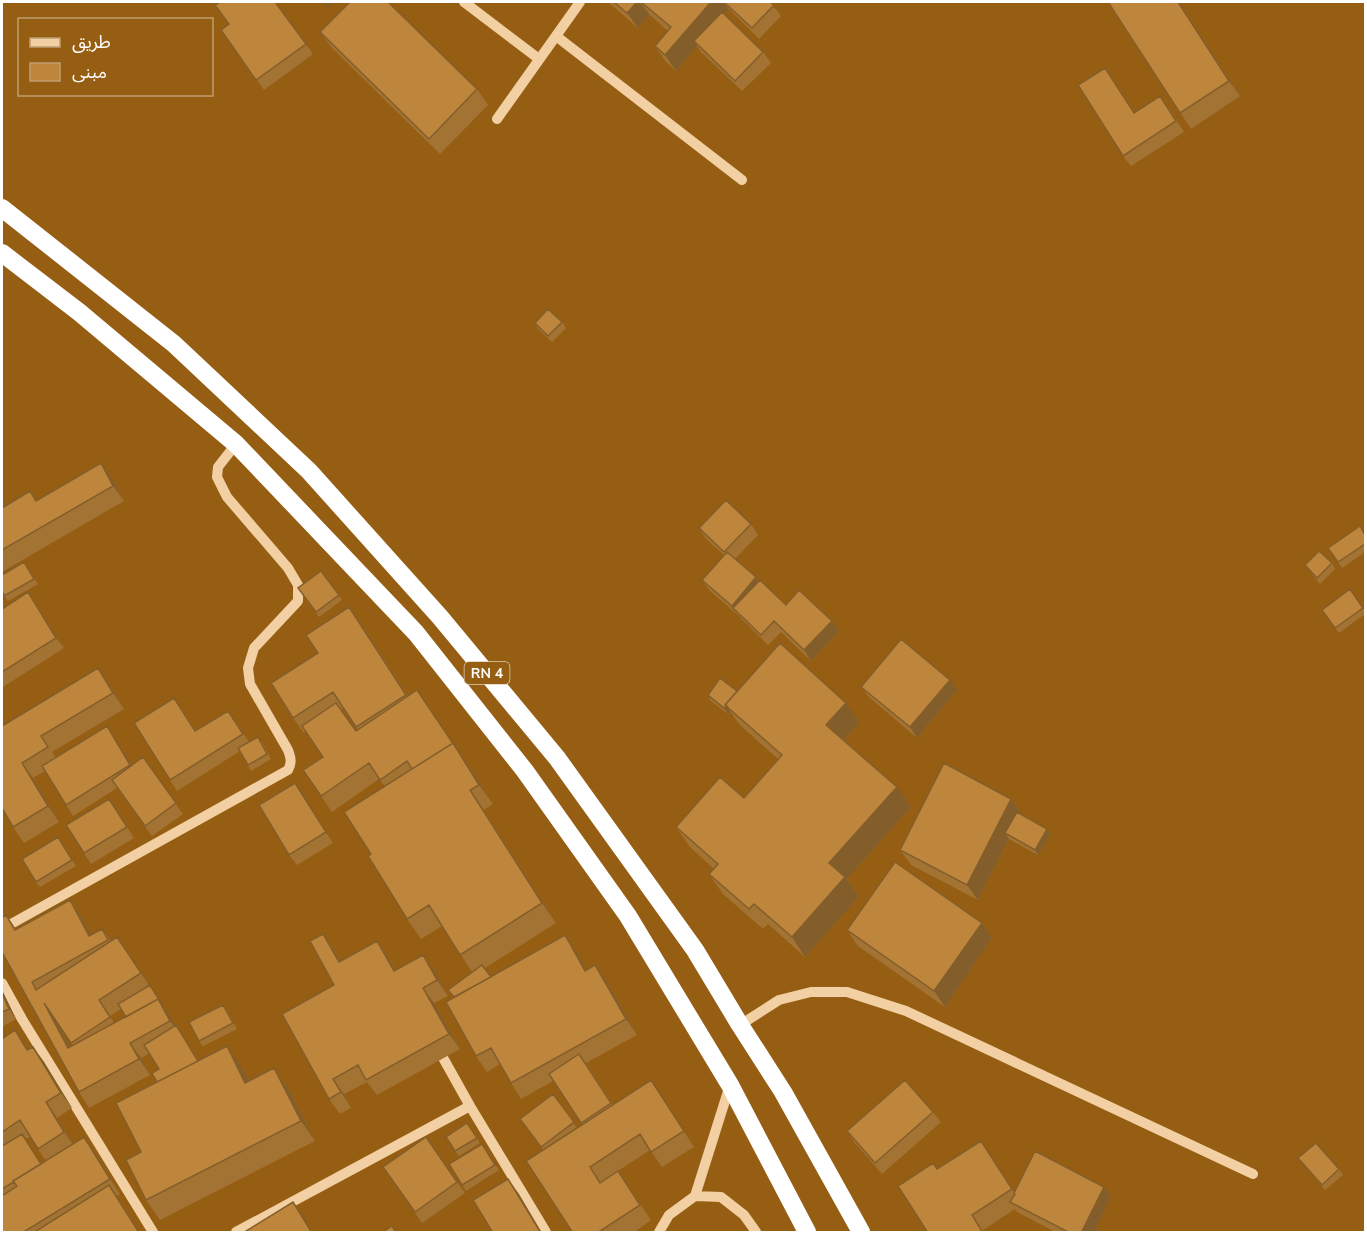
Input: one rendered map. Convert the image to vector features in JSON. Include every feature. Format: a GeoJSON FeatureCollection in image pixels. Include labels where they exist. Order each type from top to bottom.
{"type":"FeatureCollection","features":[{"type":"Feature","properties":{"kind":"highway","name":"RN 4"},"geometry":{"type":"LineString","coordinates":[[2,208],[174,344],[309,471],[441,617],[557,758],[695,950],[783,1092],[861,1233]]}},
{"type":"Feature","properties":{"kind":"highway","name":"RN 4"},"geometry":{"type":"LineString","coordinates":[[2,254],[79,312],[236,444],[416,633],[525,771],[628,916],[730,1085],[807,1233]]}},
{"type":"Feature","properties":{"kind":"street"},"geometry":{"type":"LineString","coordinates":[[464,2],[540,59]]}},
{"type":"Feature","properties":{"kind":"street"},"geometry":{"type":"LineString","coordinates":[[497,119],[580,2]]}},
{"type":"Feature","properties":{"kind":"street"},"geometry":{"type":"LineString","coordinates":[[556,36],[742,180]]}},
{"type":"Feature","properties":{"kind":"street"},"geometry":{"type":"LineString","coordinates":[[2,929],[288,770],[290,766],[291,759],[288,750],[250,684],[248,668],[254,648],[298,601],[298,585],[288,568],[227,497],[216,477],[218,467],[236,444]]}},
{"type":"Feature","properties":{"kind":"street"},"geometry":{"type":"LineString","coordinates":[[2,983],[153,1233]]}},
{"type":"Feature","properties":{"kind":"street"},"geometry":{"type":"LineString","coordinates":[[740,1025],[779,1000],[811,992],[847,992],[906,1011],[1253,1174]]}},
{"type":"Feature","properties":{"kind":"street"},"geometry":{"type":"LineString","coordinates":[[432,1038],[546,1233]]}},
{"type":"Feature","properties":{"kind":"street"},"geometry":{"type":"LineString","coordinates":[[658,1233],[669,1215],[695,1196],[730,1085]]}},
{"type":"Feature","properties":{"kind":"street"},"geometry":{"type":"LineString","coordinates":[[236,1233],[470,1106]]}},
{"type":"Feature","properties":{"kind":"street"},"geometry":{"type":"LineString","coordinates":[[695,1196],[721,1197],[744,1215],[756,1233]]}},
{"type":"Feature","properties":{"kind":"building"},"geometry":{"type":"Polygon","coordinates":[[[220,2],[275,2],[306,44],[256,80],[221,30],[229,24],[215,5],[220,2]]]}},
{"type":"Feature","properties":{"kind":"building"},"geometry":{"type":"Polygon","coordinates":[[[350,2],[388,2],[477,89],[429,139],[320,32],[350,2]]]}},
{"type":"Feature","properties":{"kind":"building"},"geometry":{"type":"Polygon","coordinates":[[[614,2],[637,2],[627,13],[614,2]]]}},
{"type":"Feature","properties":{"kind":"building"},"geometry":{"type":"Polygon","coordinates":[[[641,2],[711,2],[665,55],[655,46],[671,27],[641,2]]]}},
{"type":"Feature","properties":{"kind":"building"},"geometry":{"type":"Polygon","coordinates":[[[724,2],[770,2],[774,5],[752,28],[724,2]]]}},
{"type":"Feature","properties":{"kind":"building"},"geometry":{"type":"Polygon","coordinates":[[[1108,2],[1178,2],[1229,81],[1180,113],[1108,2]]]}},
{"type":"Feature","properties":{"kind":"building"},"geometry":{"type":"Polygon","coordinates":[[[722,12],[763,52],[735,81],[694,41],[722,12]]]}},
{"type":"Feature","properties":{"kind":"building"},"geometry":{"type":"Polygon","coordinates":[[[1105,68],[1134,113],[1160,96],[1176,121],[1123,156],[1078,85],[1105,68]]]}},
{"type":"Feature","properties":{"kind":"building"},"geometry":{"type":"Polygon","coordinates":[[[548,309],[562,322],[548,336],[535,323],[548,309]]]}},
{"type":"Feature","properties":{"kind":"building"},"geometry":{"type":"Polygon","coordinates":[[[101,463],[113,486],[2,550],[2,508],[30,491],[36,501],[101,463]]]}},
{"type":"Feature","properties":{"kind":"building"},"geometry":{"type":"Polygon","coordinates":[[[726,500],[751,524],[724,552],[699,528],[726,500]]]}},
{"type":"Feature","properties":{"kind":"building"},"geometry":{"type":"Polygon","coordinates":[[[1360,526],[1365,535],[1365,544],[1338,562],[1328,548],[1360,526]]]}},
{"type":"Feature","properties":{"kind":"building"},"geometry":{"type":"Polygon","coordinates":[[[1319,551],[1332,563],[1317,578],[1305,565],[1319,551]]]}},
{"type":"Feature","properties":{"kind":"building"},"geometry":{"type":"Polygon","coordinates":[[[727,552],[756,577],[732,606],[702,580],[727,552]]]}},
{"type":"Feature","properties":{"kind":"building"},"geometry":{"type":"Polygon","coordinates":[[[24,562],[34,579],[4,596],[2,575],[24,562]]]}},
{"type":"Feature","properties":{"kind":"building"},"geometry":{"type":"Polygon","coordinates":[[[321,571],[339,595],[316,612],[298,588],[321,571]]]}},
{"type":"Feature","properties":{"kind":"building"},"geometry":{"type":"Polygon","coordinates":[[[760,580],[786,605],[799,590],[832,621],[804,650],[774,621],[761,635],[733,608],[760,580]]]}},
{"type":"Feature","properties":{"kind":"building"},"geometry":{"type":"Polygon","coordinates":[[[1350,589],[1363,608],[1335,628],[1322,610],[1350,589]]]}},
{"type":"Feature","properties":{"kind":"building"},"geometry":{"type":"Polygon","coordinates":[[[28,592],[56,638],[2,672],[2,609],[28,592]]]}},
{"type":"Feature","properties":{"kind":"building"},"geometry":{"type":"Polygon","coordinates":[[[349,607],[406,695],[356,727],[333,692],[293,718],[271,683],[318,653],[306,635],[349,607]]]}},
{"type":"Feature","properties":{"kind":"building"},"geometry":{"type":"Polygon","coordinates":[[[901,639],[950,680],[910,727],[861,687],[901,639]]]}},
{"type":"Feature","properties":{"kind":"building"},"geometry":{"type":"Polygon","coordinates":[[[780,643],[846,703],[826,725],[897,787],[829,863],[845,877],[792,937],[754,904],[749,909],[709,874],[718,864],[676,827],[720,777],[744,798],[782,755],[725,705],[780,643]]]}},
{"type":"Feature","properties":{"kind":"building"},"geometry":{"type":"Polygon","coordinates":[[[98,668],[113,693],[41,736],[48,747],[22,763],[48,806],[13,827],[2,808],[2,726],[98,668]]]}},
{"type":"Feature","properties":{"kind":"building"},"geometry":{"type":"Polygon","coordinates":[[[720,678],[737,691],[724,708],[708,695],[720,678]]]}},
{"type":"Feature","properties":{"kind":"building"},"geometry":{"type":"Polygon","coordinates":[[[417,690],[453,743],[412,769],[407,761],[380,780],[369,763],[321,796],[303,770],[323,757],[302,726],[336,703],[356,731],[417,690]]]}},
{"type":"Feature","properties":{"kind":"building"},"geometry":{"type":"Polygon","coordinates":[[[174,698],[195,731],[228,711],[243,734],[170,780],[134,723],[174,698]]]}},
{"type":"Feature","properties":{"kind":"building"},"geometry":{"type":"Polygon","coordinates":[[[107,726],[130,765],[66,805],[42,766],[107,726]]]}},
{"type":"Feature","properties":{"kind":"building"},"geometry":{"type":"Polygon","coordinates":[[[258,737],[267,754],[248,765],[238,748],[258,737]]]}},
{"type":"Feature","properties":{"kind":"building"},"geometry":{"type":"Polygon","coordinates":[[[453,743],[479,785],[470,790],[542,903],[460,955],[429,905],[407,919],[368,856],[371,854],[344,812],[453,743]]]}},
{"type":"Feature","properties":{"kind":"building"},"geometry":{"type":"Polygon","coordinates":[[[143,757],[176,803],[145,826],[112,780],[143,757]]]}},
{"type":"Feature","properties":{"kind":"building"},"geometry":{"type":"Polygon","coordinates":[[[944,763],[1011,799],[967,885],[900,850],[944,763]]]}},
{"type":"Feature","properties":{"kind":"building"},"geometry":{"type":"Polygon","coordinates":[[[295,783],[326,832],[289,855],[259,805],[295,783]]]}},
{"type":"Feature","properties":{"kind":"building"},"geometry":{"type":"Polygon","coordinates":[[[109,799],[127,827],[84,853],[66,825],[109,799]]]}},
{"type":"Feature","properties":{"kind":"building"},"geometry":{"type":"Polygon","coordinates":[[[1017,812],[1047,829],[1035,850],[1005,833],[1017,812]]]}},
{"type":"Feature","properties":{"kind":"building"},"geometry":{"type":"Polygon","coordinates":[[[58,837],[72,860],[36,882],[22,859],[58,837]]]}},
{"type":"Feature","properties":{"kind":"building"},"geometry":{"type":"Polygon","coordinates":[[[895,862],[982,923],[934,991],[847,930],[895,862]]]}},
{"type":"Feature","properties":{"kind":"building"},"geometry":{"type":"Polygon","coordinates":[[[70,900],[89,936],[102,929],[108,940],[32,982],[36,990],[117,937],[141,973],[99,1000],[110,1017],[71,1043],[44,1003],[68,1048],[158,999],[170,1021],[130,1043],[139,1059],[79,1092],[2,952],[2,918],[6,915],[15,930],[70,900]]]}},
{"type":"Feature","properties":{"kind":"building"},"geometry":{"type":"Polygon","coordinates":[[[323,934],[339,962],[377,941],[394,971],[423,955],[437,980],[423,988],[449,1034],[366,1080],[358,1065],[333,1079],[341,1092],[329,1099],[282,1014],[334,985],[310,941],[323,934]]]}},
{"type":"Feature","properties":{"kind":"building"},"geometry":{"type":"Polygon","coordinates":[[[565,935],[585,971],[595,965],[626,1019],[511,1083],[491,1048],[476,1056],[446,1002],[565,935]]]}},
{"type":"Feature","properties":{"kind":"building"},"geometry":{"type":"Polygon","coordinates":[[[482,965],[491,977],[454,997],[448,990],[482,965]]]}},
{"type":"Feature","properties":{"kind":"building"},"geometry":{"type":"Polygon","coordinates":[[[150,985],[164,1008],[158,999],[126,1017],[118,1004],[150,985]]]}},
{"type":"Feature","properties":{"kind":"building"},"geometry":{"type":"Polygon","coordinates":[[[2,994],[9,1009],[2,1012],[2,994]]]}},
{"type":"Feature","properties":{"kind":"building"},"geometry":{"type":"Polygon","coordinates":[[[223,1005],[233,1023],[199,1041],[189,1022],[223,1005]]]}},
{"type":"Feature","properties":{"kind":"building"},"geometry":{"type":"Polygon","coordinates":[[[176,1025],[198,1061],[157,1082],[152,1073],[159,1069],[144,1045],[176,1025]]]}},
{"type":"Feature","properties":{"kind":"building"},"geometry":{"type":"Polygon","coordinates":[[[15,1030],[27,1050],[33,1047],[61,1093],[46,1102],[64,1132],[38,1149],[20,1120],[2,1132],[2,1039],[15,1030]]]}},
{"type":"Feature","properties":{"kind":"building"},"geometry":{"type":"Polygon","coordinates":[[[227,1046],[245,1083],[274,1068],[301,1121],[146,1200],[126,1160],[141,1152],[116,1103],[227,1046]]]}},
{"type":"Feature","properties":{"kind":"building"},"geometry":{"type":"Polygon","coordinates":[[[579,1054],[611,1103],[581,1123],[549,1074],[579,1054]]]}},
{"type":"Feature","properties":{"kind":"building"},"geometry":{"type":"Polygon","coordinates":[[[651,1080],[684,1131],[651,1152],[640,1134],[590,1167],[600,1183],[618,1171],[640,1205],[600,1231],[601,1233],[573,1233],[526,1161],[651,1080]]]}},
{"type":"Feature","properties":{"kind":"building"},"geometry":{"type":"Polygon","coordinates":[[[905,1080],[933,1112],[875,1163],[847,1131],[905,1080]]]}},
{"type":"Feature","properties":{"kind":"building"},"geometry":{"type":"Polygon","coordinates":[[[553,1094],[574,1122],[541,1147],[520,1119],[553,1094]]]}},
{"type":"Feature","properties":{"kind":"building"},"geometry":{"type":"Polygon","coordinates":[[[467,1123],[477,1138],[455,1151],[446,1137],[467,1123]]]}},
{"type":"Feature","properties":{"kind":"building"},"geometry":{"type":"Polygon","coordinates":[[[22,1134],[41,1164],[2,1189],[2,1146],[22,1134]]]}},
{"type":"Feature","properties":{"kind":"building"},"geometry":{"type":"Polygon","coordinates":[[[84,1137],[110,1179],[22,1233],[2,1233],[2,1196],[17,1186],[13,1181],[84,1137]]]}},
{"type":"Feature","properties":{"kind":"building"},"geometry":{"type":"Polygon","coordinates":[[[426,1137],[457,1182],[415,1212],[383,1167],[426,1137]]]}},
{"type":"Feature","properties":{"kind":"building"},"geometry":{"type":"Polygon","coordinates":[[[981,1141],[1012,1189],[972,1215],[983,1233],[928,1233],[898,1186],[933,1163],[937,1169],[981,1141]]]}},
{"type":"Feature","properties":{"kind":"building"},"geometry":{"type":"Polygon","coordinates":[[[1316,1143],[1339,1169],[1322,1185],[1298,1158],[1316,1143]]]}},
{"type":"Feature","properties":{"kind":"building"},"geometry":{"type":"Polygon","coordinates":[[[482,1144],[495,1165],[462,1185],[449,1164],[482,1144]]]}},
{"type":"Feature","properties":{"kind":"building"},"geometry":{"type":"Polygon","coordinates":[[[1035,1151],[1104,1187],[1081,1233],[1070,1233],[1010,1202],[1035,1151]]]}},
{"type":"Feature","properties":{"kind":"building"},"geometry":{"type":"Polygon","coordinates":[[[508,1179],[541,1233],[493,1233],[473,1200],[508,1179]]]}},
{"type":"Feature","properties":{"kind":"building"},"geometry":{"type":"Polygon","coordinates":[[[109,1185],[138,1231],[135,1233],[33,1233],[109,1185]]]}},
{"type":"Feature","properties":{"kind":"building"},"geometry":{"type":"Polygon","coordinates":[[[293,1202],[312,1233],[243,1233],[293,1202]]]}},
{"type":"Feature","properties":{"kind":"building"},"geometry":{"type":"Polygon","coordinates":[[[392,1226],[396,1233],[382,1233],[392,1226]]]}}]}
